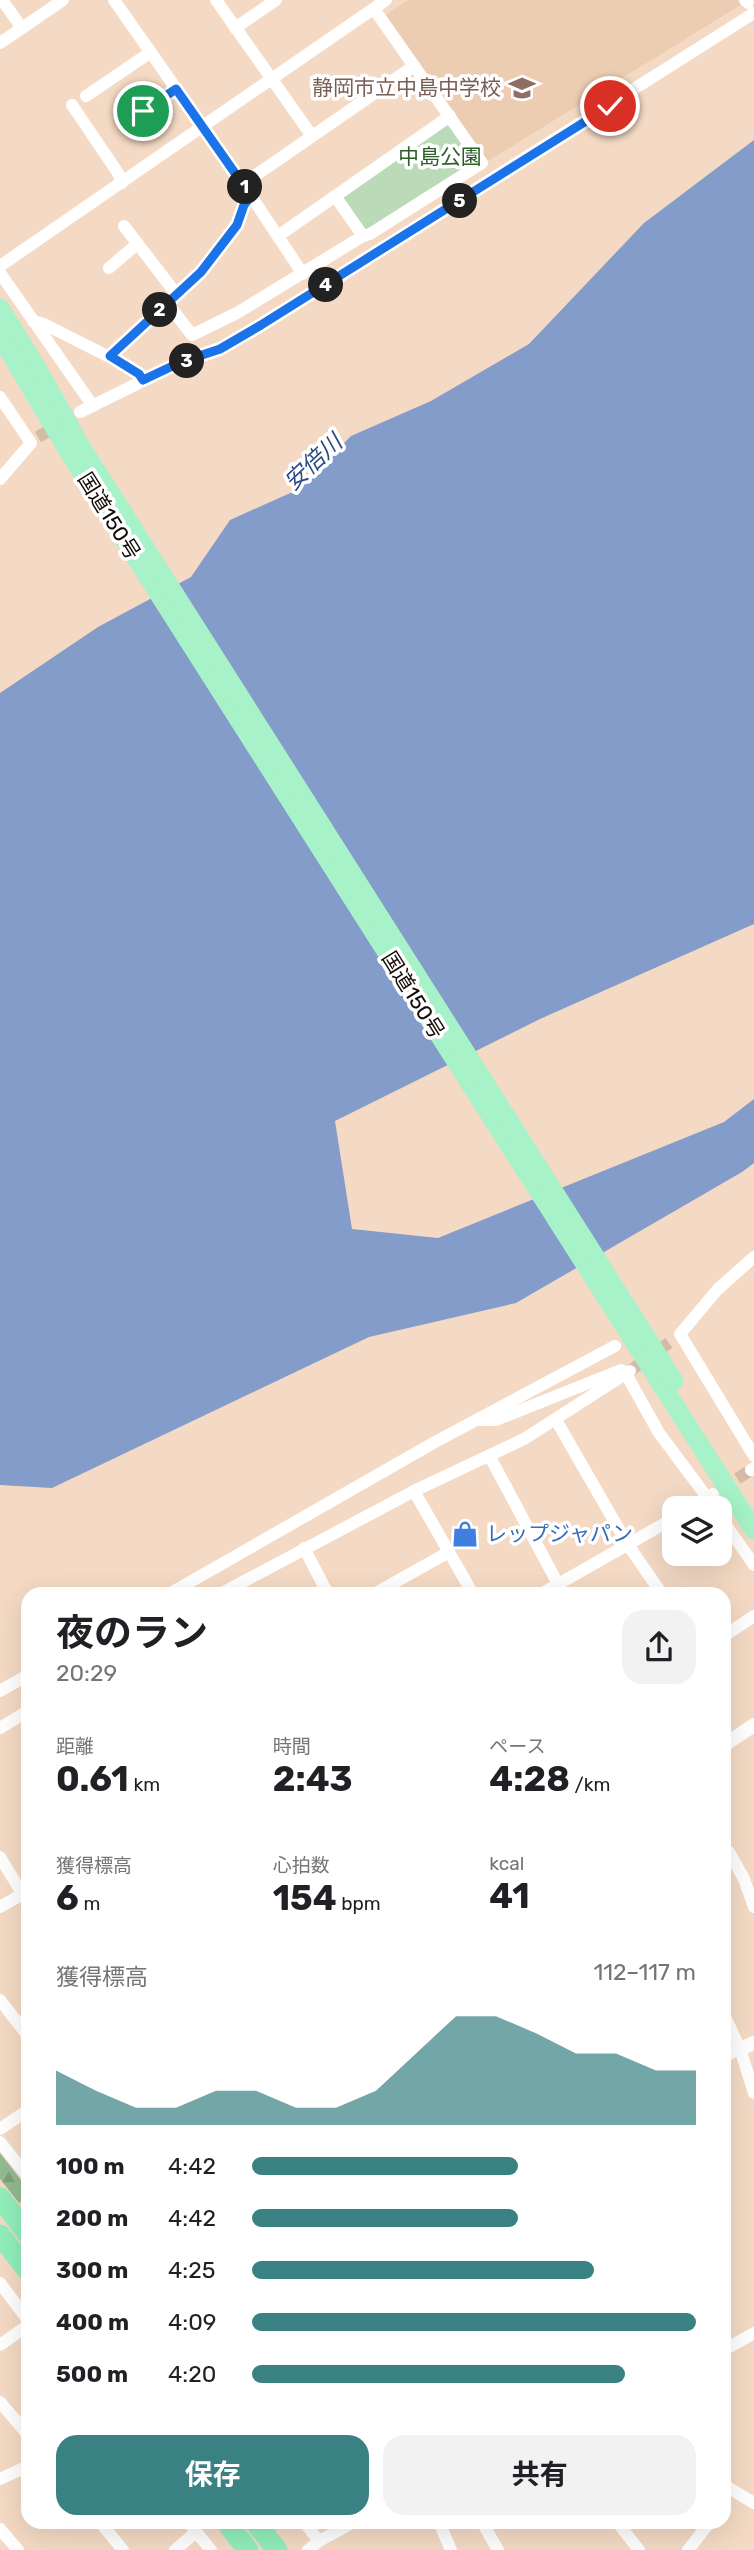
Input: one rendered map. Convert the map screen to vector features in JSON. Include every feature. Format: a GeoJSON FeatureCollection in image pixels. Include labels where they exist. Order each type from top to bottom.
{"type":"FeatureCollection","features":[{"type":"Feature","properties":{"kind":"highway","name":"国道150号"},"geometry":{"type":"LineString","coordinates":[[0,308],[38,370],[79,455]]}},
{"type":"Feature","properties":{"kind":"highway","name":"国道150号"},"geometry":{"type":"LineString","coordinates":[[0,323],[79,455],[626,1332],[754,1530]]}},
{"type":"Feature","properties":{"kind":"highway","name":"国道150号"},"geometry":{"type":"LineString","coordinates":[[0,336],[79,455]]}},
{"type":"Feature","properties":{"kind":"highway","name":"国道150号"},"geometry":{"type":"LineString","coordinates":[[0,353],[41,416],[79,455]]}},
{"type":"Feature","properties":{"kind":"highway","name":"国道150号"},"geometry":{"type":"LineString","coordinates":[[626,1332],[754,1509]]}},
{"type":"Feature","properties":{"kind":"highway"},"geometry":{"type":"LineString","coordinates":[[4,2203],[21,2225]]}},
{"type":"Feature","properties":{"kind":"highway"},"geometry":{"type":"LineString","coordinates":[[3,2239],[21,2262]]}},
{"type":"Feature","properties":{"kind":"highway"},"geometry":{"type":"LineString","coordinates":[[232,2529],[248,2550]]}},
{"type":"Feature","properties":{"kind":"highway"},"geometry":{"type":"LineString","coordinates":[[260,2529],[277,2550]]}},
{"type":"Feature","properties":{"kind":"street"},"geometry":{"type":"LineString","coordinates":[[2,0],[22,28]]}},
{"type":"Feature","properties":{"kind":"street"},"geometry":{"type":"LineString","coordinates":[[0,43],[63,0]]}},
{"type":"Feature","properties":{"kind":"street"},"geometry":{"type":"LineString","coordinates":[[114,0],[303,274]]}},
{"type":"Feature","properties":{"kind":"street"},"geometry":{"type":"LineString","coordinates":[[216,0],[312,136]]}},
{"type":"Feature","properties":{"kind":"street"},"geometry":{"type":"LineString","coordinates":[[235,28],[276,0]]}},
{"type":"Feature","properties":{"kind":"street"},"geometry":{"type":"LineString","coordinates":[[0,266],[386,0]]}},
{"type":"Feature","properties":{"kind":"street"},"geometry":{"type":"LineString","coordinates":[[80,412],[181,362],[220,349],[261,325],[749,5]]}},
{"type":"Feature","properties":{"kind":"street"},"geometry":{"type":"LineString","coordinates":[[124,226],[192,335],[237,313],[303,274],[482,163],[374,9]]}},
{"type":"Feature","properties":{"kind":"street"},"geometry":{"type":"LineString","coordinates":[[86,96],[151,52]]}},
{"type":"Feature","properties":{"kind":"street"},"geometry":{"type":"LineString","coordinates":[[243,184],[414,66]]}},
{"type":"Feature","properties":{"kind":"street"},"geometry":{"type":"LineString","coordinates":[[143,111],[176,89]]}},
{"type":"Feature","properties":{"kind":"street"},"geometry":{"type":"LineString","coordinates":[[72,105],[122,183]]}},
{"type":"Feature","properties":{"kind":"street"},"geometry":{"type":"LineString","coordinates":[[278,236],[450,116]]}},
{"type":"Feature","properties":{"kind":"street"},"geometry":{"type":"LineString","coordinates":[[110,356],[201,272],[237,225],[244,205],[251,196]]}},
{"type":"Feature","properties":{"kind":"street"},"geometry":{"type":"LineString","coordinates":[[335,196],[363,236]]}},
{"type":"Feature","properties":{"kind":"street"},"geometry":{"type":"LineString","coordinates":[[109,268],[137,244]]}},
{"type":"Feature","properties":{"kind":"street"},"geometry":{"type":"LineString","coordinates":[[0,273],[93,406]]}},
{"type":"Feature","properties":{"kind":"street"},"geometry":{"type":"LineString","coordinates":[[32,320],[110,356],[139,374],[143,380]]}},
{"type":"Feature","properties":{"kind":"street"},"geometry":{"type":"LineString","coordinates":[[0,397],[34,440],[0,478]]}},
{"type":"Feature","properties":{"kind":"street"},"geometry":{"type":"LineString","coordinates":[[754,1257],[718,1290],[675,1338],[754,1456]]}},
{"type":"Feature","properties":{"kind":"street"},"geometry":{"type":"LineString","coordinates":[[181,1587],[478,1420],[626,1332]]}},
{"type":"Feature","properties":{"kind":"street"},"geometry":{"type":"LineString","coordinates":[[478,1420],[496,1420],[621,1370],[628,1373],[659,1433],[709,1496]]}},
{"type":"Feature","properties":{"kind":"street"},"geometry":{"type":"LineString","coordinates":[[243,1587],[304,1548],[414,1491],[490,1457],[556,1420],[628,1373]]}},
{"type":"Feature","properties":{"kind":"street"},"geometry":{"type":"LineString","coordinates":[[556,1420],[628,1545],[657,1587]]}},
{"type":"Feature","properties":{"kind":"street"},"geometry":{"type":"LineString","coordinates":[[490,1457],[558,1584]]}},
{"type":"Feature","properties":{"kind":"street"},"geometry":{"type":"LineString","coordinates":[[414,1491],[469,1587]]}},
{"type":"Feature","properties":{"kind":"street"},"geometry":{"type":"LineString","coordinates":[[553,1587],[662,1525]]}},
{"type":"Feature","properties":{"kind":"street"},"geometry":{"type":"LineString","coordinates":[[732,1534],[754,1565]]}},
{"type":"Feature","properties":{"kind":"street"},"geometry":{"type":"LineString","coordinates":[[304,1548],[324,1587]]}},
{"type":"Feature","properties":{"kind":"street"},"geometry":{"type":"LineString","coordinates":[[386,1587],[449,1552]]}},
{"type":"Feature","properties":{"kind":"street"},"geometry":{"type":"LineString","coordinates":[[731,1631],[754,1616]]}},
{"type":"Feature","properties":{"kind":"street"},"geometry":{"type":"LineString","coordinates":[[0,1691],[21,1679]]}},
{"type":"Feature","properties":{"kind":"street"},"geometry":{"type":"LineString","coordinates":[[0,1728],[21,1715]]}},
{"type":"Feature","properties":{"kind":"street"},"geometry":{"type":"LineString","coordinates":[[731,1740],[754,1725]]}},
{"type":"Feature","properties":{"kind":"street"},"geometry":{"type":"LineString","coordinates":[[731,1856],[744,1879],[754,1907]]}},
{"type":"Feature","properties":{"kind":"street"},"geometry":{"type":"LineString","coordinates":[[0,1857],[21,1888]]}},
{"type":"Feature","properties":{"kind":"street"},"geometry":{"type":"LineString","coordinates":[[0,1907],[21,1898]]}},
{"type":"Feature","properties":{"kind":"street"},"geometry":{"type":"LineString","coordinates":[[0,2000],[21,2027]]}},
{"type":"Feature","properties":{"kind":"street"},"geometry":{"type":"LineString","coordinates":[[731,2029],[754,2093]]}},
{"type":"Feature","properties":{"kind":"street"},"geometry":{"type":"LineString","coordinates":[[731,2053],[754,2043]]}},
{"type":"Feature","properties":{"kind":"street"},"geometry":{"type":"LineString","coordinates":[[0,2129],[21,2115]]}},
{"type":"Feature","properties":{"kind":"street"},"geometry":{"type":"LineString","coordinates":[[0,2142],[21,2168]]}},
{"type":"Feature","properties":{"kind":"street"},"geometry":{"type":"LineString","coordinates":[[3,2239],[21,2224]]}},
{"type":"Feature","properties":{"kind":"street"},"geometry":{"type":"LineString","coordinates":[[0,2283],[21,2313]]}},
{"type":"Feature","properties":{"kind":"street"},"geometry":{"type":"LineString","coordinates":[[0,2344],[21,2328]]}},
{"type":"Feature","properties":{"kind":"street"},"geometry":{"type":"LineString","coordinates":[[731,2346],[754,2333]]}},
{"type":"Feature","properties":{"kind":"street"},"geometry":{"type":"LineString","coordinates":[[0,2402],[21,2427]]}},
{"type":"Feature","properties":{"kind":"street"},"geometry":{"type":"LineString","coordinates":[[0,2479],[21,2469]]}},
{"type":"Feature","properties":{"kind":"street"},"geometry":{"type":"LineString","coordinates":[[731,2493],[754,2503]]}},
{"type":"Feature","properties":{"kind":"street"},"geometry":{"type":"LineString","coordinates":[[0,2529],[18,2550]]}},
{"type":"Feature","properties":{"kind":"street"},"geometry":{"type":"LineString","coordinates":[[106,2529],[123,2550]]}},
{"type":"Feature","properties":{"kind":"street"},"geometry":{"type":"LineString","coordinates":[[175,2550],[191,2529]]}},
{"type":"Feature","properties":{"kind":"street"},"geometry":{"type":"LineString","coordinates":[[194,2529],[211,2550]]}},
{"type":"Feature","properties":{"kind":"street"},"geometry":{"type":"LineString","coordinates":[[310,2529],[319,2541]]}},
{"type":"Feature","properties":{"kind":"street"},"geometry":{"type":"LineString","coordinates":[[308,2550],[341,2529]]}},
{"type":"Feature","properties":{"kind":"street"},"geometry":{"type":"LineString","coordinates":[[442,2529],[451,2550]]}},
{"type":"Feature","properties":{"kind":"street"},"geometry":{"type":"LineString","coordinates":[[486,2529],[498,2550]]}},
{"type":"Feature","properties":{"kind":"street"},"geometry":{"type":"LineString","coordinates":[[622,2529],[639,2550]]}},
{"type":"Feature","properties":{"kind":"street"},"geometry":{"type":"LineString","coordinates":[[688,2550],[704,2529]]}},
{"type":"Feature","properties":{"kind":"shaded area","name":"静岡市立中島中学校"},"geometry":{"type":"Polygon","coordinates":[[[408,0],[738,0],[742,4],[488,161],[386,15],[408,0]]]}},
{"type":"Feature","properties":{"kind":"green space","name":"中島公園"},"geometry":{"type":"Polygon","coordinates":[[[444,125],[450,126],[474,160],[472,164],[368,232],[363,231],[342,201],[344,195],[444,125]]]}},
{"type":"Feature","properties":{"kind":"green space"},"geometry":{"type":"Polygon","coordinates":[[[0,2153],[21,2180],[21,2201],[19,2203],[0,2179],[0,2153]]]}},
{"type":"Feature","properties":{"kind":"water"},"geometry":{"type":"Polygon","coordinates":[[[754,140],[754,924],[540,1019],[335,1121],[352,1229],[438,1238],[724,1122],[754,1099],[754,1163],[516,1303],[369,1337],[52,1488],[0,1485],[0,693],[98,627],[191,577],[230,520],[297,490],[351,436],[431,401],[529,344],[644,223],[754,140]]]}},
{"type":"Feature","properties":{"kind":"tunnel"},"geometry":{"type":"LineString","coordinates":[[38,437],[59,425]]}},
{"type":"Feature","properties":{"kind":"tunnel"},"geometry":{"type":"LineString","coordinates":[[630,1371],[670,1342]]}},
{"type":"Feature","properties":{"kind":"tunnel"},"geometry":{"type":"LineString","coordinates":[[722,1488],[751,1470]]}},
{"type":"Feature","properties":{"kind":"place","name":"静岡市立中島中学校"},"geometry":{"type":"Point","coordinates":[522,88]}},
{"type":"Feature","properties":{"kind":"place","name":"レップジャパン"},"geometry":{"type":"Point","coordinates":[465,1534]}},
{"type":"Feature","properties":{"kind":"route"},"geometry":{"type":"LineString","coordinates":[[143,111],[176,89],[251,196],[244,205],[237,225],[201,272],[110,356],[131,368],[143,380],[181,362],[220,349],[261,325],[610,106]]}},
{"type":"Feature","properties":{"kind":"water label","name":"安倍川"},"geometry":{"type":"Point","coordinates":[313,462]}}]}
